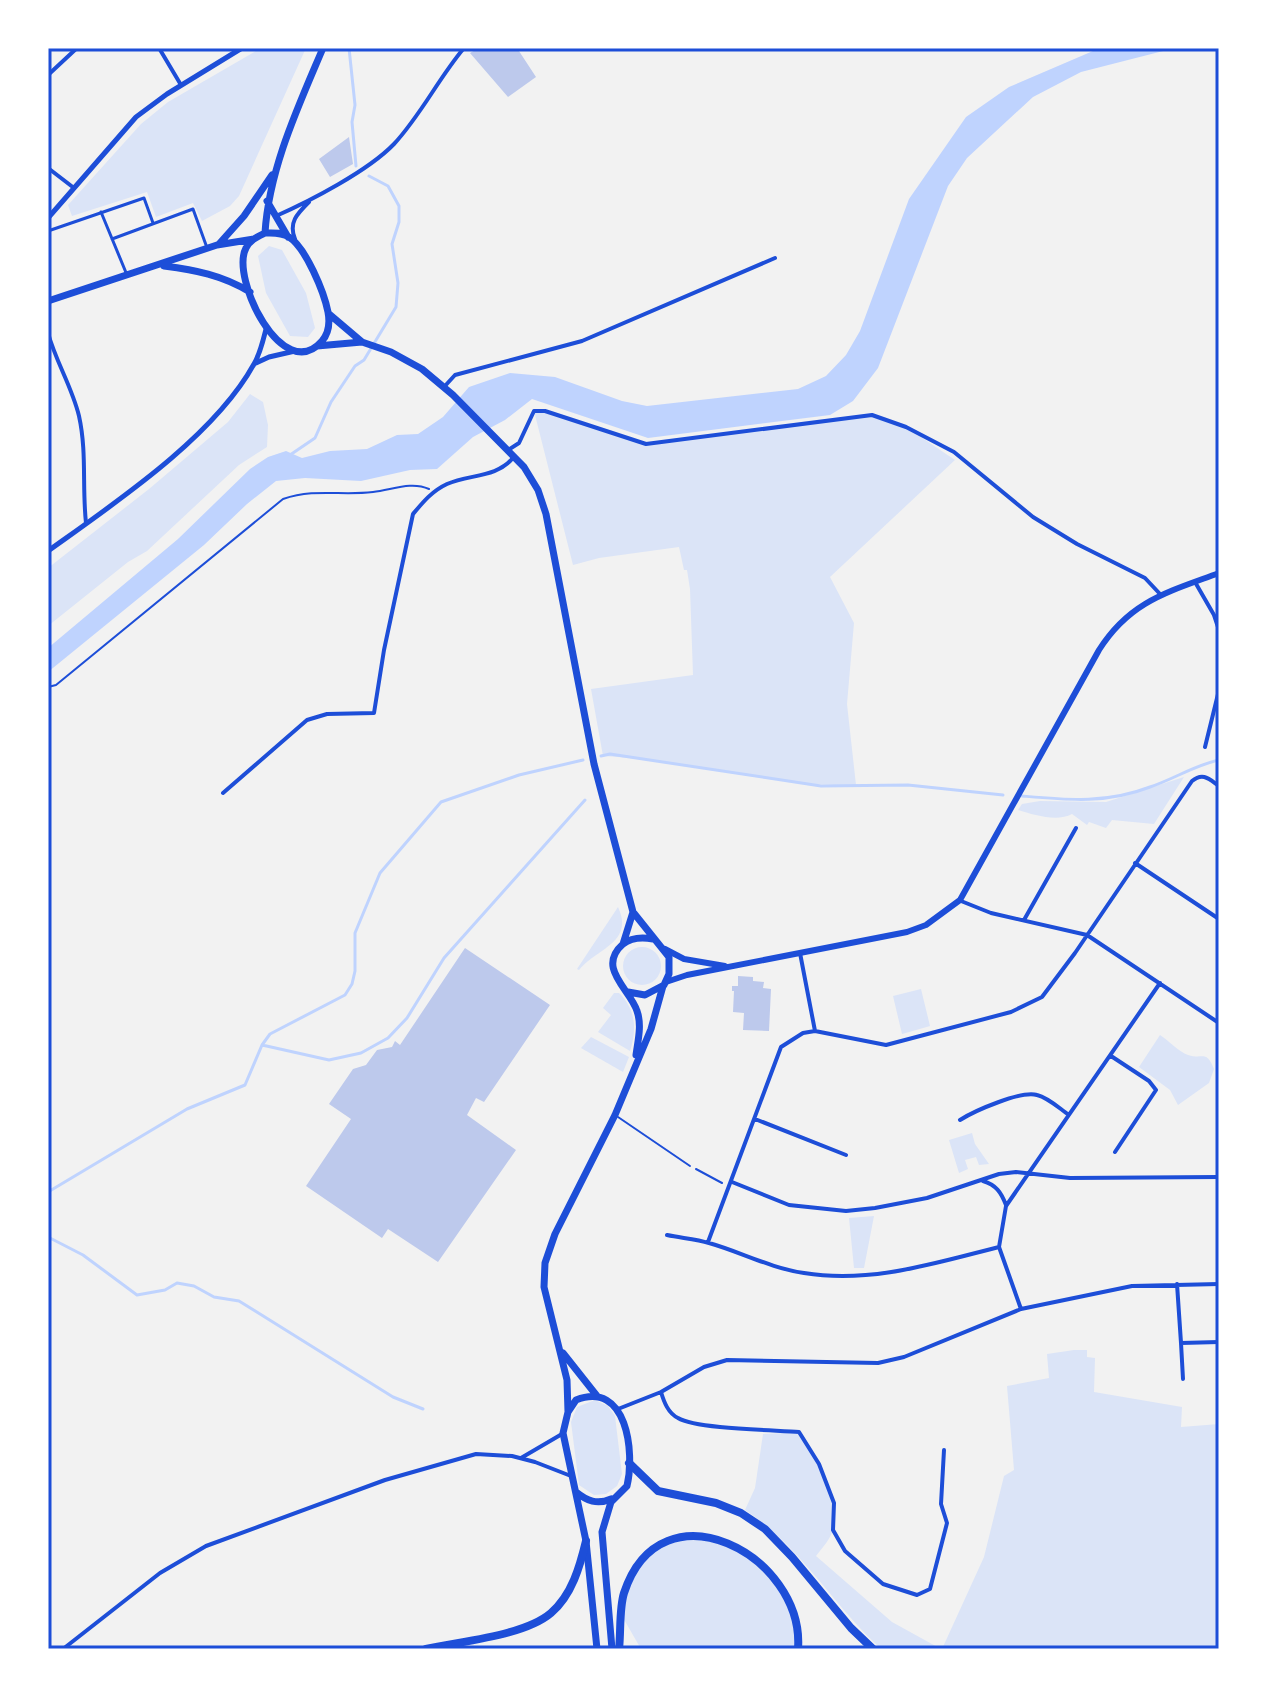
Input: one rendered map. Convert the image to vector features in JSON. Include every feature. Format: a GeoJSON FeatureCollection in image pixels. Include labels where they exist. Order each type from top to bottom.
{"type":"FeatureCollection","features":[{"type":"Feature","properties":{"kind":"highway"},"geometry":{"type":"LineString","coordinates":[[629,1463],[658,1491],[716,1503],[741,1513],[765,1529],[873,1649]]}},
{"type":"Feature","properties":{"kind":"highway"},"geometry":{"type":"LineString","coordinates":[[619,1649],[623,1597],[643,1558],[678,1538],[697,1536],[717,1537],[739,1548],[764,1567],[789,1600],[798,1626],[798,1649]]}},
{"type":"Feature","properties":{"kind":"highway"},"geometry":{"type":"LineString","coordinates":[[426,1649],[509,1631],[552,1612],[567,1593],[579,1569],[586,1541]]}},
{"type":"Feature","properties":{"kind":"main road"},"geometry":{"type":"LineString","coordinates":[[265,233],[267,201],[277,168],[323,48]]}},
{"type":"Feature","properties":{"kind":"main road"},"geometry":{"type":"LineString","coordinates":[[217,245],[244,216],[277,168]]}},
{"type":"Feature","properties":{"kind":"main road"},"geometry":{"type":"LineString","coordinates":[[267,201],[288,237]]}},
{"type":"Feature","properties":{"kind":"main road"},"geometry":{"type":"LineString","coordinates":[[317,346],[325,337],[329,314],[316,278],[297,244],[277,233],[265,233],[246,247],[243,270],[266,329],[284,348],[295,351],[362,342]]}},
{"type":"Feature","properties":{"kind":"main road"},"geometry":{"type":"LineString","coordinates":[[48,301],[162,266],[217,245],[254,239]]}},
{"type":"Feature","properties":{"kind":"main road"},"geometry":{"type":"LineString","coordinates":[[162,266],[203,271],[250,292]]}},
{"type":"Feature","properties":{"kind":"main road"},"geometry":{"type":"LineString","coordinates":[[329,314],[362,342],[391,352],[422,369],[499,440],[532,478],[543,502],[594,764],[633,912],[653,939],[665,949],[684,959],[728,966]]}},
{"type":"Feature","properties":{"kind":"main road"},"geometry":{"type":"LineString","coordinates":[[628,992],[645,995],[665,983],[728,966],[920,928],[960,900],[1107,639],[1129,614],[1160,594],[1219,573]]}},
{"type":"Feature","properties":{"kind":"main road"},"geometry":{"type":"LineString","coordinates":[[623,944],[633,912]]}},
{"type":"Feature","properties":{"kind":"main road"},"geometry":{"type":"LineString","coordinates":[[633,1071],[640,1025],[628,992],[619,984],[613,968],[617,951],[623,944],[632,939],[653,939]]}},
{"type":"Feature","properties":{"kind":"main road"},"geometry":{"type":"LineString","coordinates":[[597,1649],[586,1541],[563,1433],[569,1393],[562,1352],[544,1287],[545,1263],[555,1234],[615,1115],[651,1029],[670,965],[665,949]]}},
{"type":"Feature","properties":{"kind":"main road"},"geometry":{"type":"LineString","coordinates":[[562,1352],[597,1396],[618,1409],[624,1424],[629,1463],[627,1486],[611,1502],[602,1532],[612,1649]]}},
{"type":"Feature","properties":{"kind":"main road"},"geometry":{"type":"LineString","coordinates":[[568,1412],[576,1400],[597,1396]]}},
{"type":"Feature","properties":{"kind":"main road"},"geometry":{"type":"LineString","coordinates":[[575,1491],[593,1502],[604,1502],[621,1494]]}},
{"type":"Feature","properties":{"kind":"street"},"geometry":{"type":"LineString","coordinates":[[48,75],[77,48]]}},
{"type":"Feature","properties":{"kind":"street"},"geometry":{"type":"LineString","coordinates":[[159,48],[181,85]]}},
{"type":"Feature","properties":{"kind":"street"},"geometry":{"type":"LineString","coordinates":[[48,218],[136,117],[242,48]]}},
{"type":"Feature","properties":{"kind":"street"},"geometry":{"type":"LineString","coordinates":[[276,216],[314,197],[392,147],[416,118],[444,71],[464,48]]}},
{"type":"Feature","properties":{"kind":"street"},"geometry":{"type":"LineString","coordinates":[[48,168],[74,188]]}},
{"type":"Feature","properties":{"kind":"street"},"geometry":{"type":"LineString","coordinates":[[297,244],[291,231],[293,224],[296,216],[314,197]]}},
{"type":"Feature","properties":{"kind":"street"},"geometry":{"type":"LineString","coordinates":[[48,231],[144,198],[153,223]]}},
{"type":"Feature","properties":{"kind":"street"},"geometry":{"type":"LineString","coordinates":[[112,239],[193,209],[207,249]]}},
{"type":"Feature","properties":{"kind":"street"},"geometry":{"type":"LineString","coordinates":[[101,212],[128,277]]}},
{"type":"Feature","properties":{"kind":"street"},"geometry":{"type":"LineString","coordinates":[[444,387],[455,375],[582,341],[775,258]]}},
{"type":"Feature","properties":{"kind":"street"},"geometry":{"type":"LineString","coordinates":[[48,551],[196,435],[255,364],[266,329]]}},
{"type":"Feature","properties":{"kind":"street"},"geometry":{"type":"LineString","coordinates":[[48,333],[54,355],[72,392],[83,437],[86,523]]}},
{"type":"Feature","properties":{"kind":"street"},"geometry":{"type":"LineString","coordinates":[[255,364],[295,351]]}},
{"type":"Feature","properties":{"kind":"street"},"geometry":{"type":"LineString","coordinates":[[223,793],[307,720],[327,714],[374,713],[413,514],[428,496],[448,484],[500,470],[519,443],[534,411],[545,411],[646,444],[872,415],[906,427],[954,452],[1033,517],[1077,544],[1145,578],[1160,594]]}},
{"type":"Feature","properties":{"kind":"street"},"geometry":{"type":"LineString","coordinates":[[1195,582],[1219,630]]}},
{"type":"Feature","properties":{"kind":"street"},"geometry":{"type":"LineString","coordinates":[[1205,747],[1219,690]]}},
{"type":"Feature","properties":{"kind":"street"},"geometry":{"type":"LineString","coordinates":[[708,1242],[781,1047],[803,1033],[815,1031],[886,1045],[1011,1012],[1042,997],[1192,781],[1204,776],[1219,786]]}},
{"type":"Feature","properties":{"kind":"street"},"geometry":{"type":"LineString","coordinates":[[1024,921],[1076,828]]}},
{"type":"Feature","properties":{"kind":"street"},"geometry":{"type":"LineString","coordinates":[[1135,863],[1219,919]]}},
{"type":"Feature","properties":{"kind":"street"},"geometry":{"type":"LineString","coordinates":[[960,900],[983,911],[1087,935],[1219,1023]]}},
{"type":"Feature","properties":{"kind":"street"},"geometry":{"type":"LineString","coordinates":[[800,953],[815,1031]]}},
{"type":"Feature","properties":{"kind":"street"},"geometry":{"type":"LineString","coordinates":[[1021,1309],[999,1247],[1006,1206],[1160,983]]}},
{"type":"Feature","properties":{"kind":"street"},"geometry":{"type":"LineString","coordinates":[[1111,1056],[1149,1081],[1156,1090],[1115,1152]]}},
{"type":"Feature","properties":{"kind":"street"},"geometry":{"type":"LineString","coordinates":[[960,1120],[973,1111],[1032,1094],[1044,1098],[1069,1115]]}},
{"type":"Feature","properties":{"kind":"street"},"geometry":{"type":"LineString","coordinates":[[755,1119],[846,1155]]}},
{"type":"Feature","properties":{"kind":"street"},"geometry":{"type":"LineString","coordinates":[[731,1184],[789,1205],[846,1211],[927,1198],[1008,1173],[1070,1178],[1219,1177]]}},
{"type":"Feature","properties":{"kind":"street"},"geometry":{"type":"LineString","coordinates":[[981,1180],[993,1184],[1006,1206]]}},
{"type":"Feature","properties":{"kind":"street"},"geometry":{"type":"LineString","coordinates":[[667,1235],[708,1242],[753,1261],[804,1273],[858,1276],[911,1270],[999,1247]]}},
{"type":"Feature","properties":{"kind":"street"},"geometry":{"type":"LineString","coordinates":[[1177,1284],[1183,1379]]}},
{"type":"Feature","properties":{"kind":"street"},"geometry":{"type":"LineString","coordinates":[[618,1409],[661,1392],[704,1367],[727,1360],[878,1363],[977,1329],[1021,1309],[1109,1290],[1219,1284]]}},
{"type":"Feature","properties":{"kind":"street"},"geometry":{"type":"LineString","coordinates":[[1181,1343],[1219,1342]]}},
{"type":"Feature","properties":{"kind":"street"},"geometry":{"type":"LineString","coordinates":[[661,1392],[666,1406],[677,1418],[700,1425],[799,1432],[819,1464],[834,1503],[833,1530],[845,1551],[883,1584],[917,1595],[930,1589],[947,1523],[941,1504],[944,1450]]}},
{"type":"Feature","properties":{"kind":"street"},"geometry":{"type":"LineString","coordinates":[[519,1459],[563,1433]]}},
{"type":"Feature","properties":{"kind":"street"},"geometry":{"type":"LineString","coordinates":[[63,1649],[160,1573],[206,1546],[421,1468],[476,1454],[535,1462],[571,1476]]}},
{"type":"Feature","properties":{"kind":"lane"},"geometry":{"type":"LineString","coordinates":[[615,1115],[690,1166]]}},
{"type":"Feature","properties":{"kind":"path"},"geometry":{"type":"LineString","coordinates":[[48,687],[56,685],[283,499],[305,492],[372,492],[419,484],[436,491]]}},
{"type":"Feature","properties":{"kind":"path"},"geometry":{"type":"LineString","coordinates":[[690,1166],[731,1184]]}},
{"type":"Feature","properties":{"kind":"shaded area"},"geometry":{"type":"Polygon","coordinates":[[[261,48],[306,48],[239,196],[230,206],[202,221],[193,203],[156,217],[147,192],[72,216],[68,205],[141,124],[168,102],[261,48]]]}},
{"type":"Feature","properties":{"kind":"shaded area"},"geometry":{"type":"Polygon","coordinates":[[[269,246],[282,250],[306,293],[315,328],[308,337],[290,336],[266,293],[258,256],[269,246]]]}},
{"type":"Feature","properties":{"kind":"shaded area"},"geometry":{"type":"Polygon","coordinates":[[[250,394],[263,402],[268,425],[267,447],[239,465],[147,551],[128,562],[48,626],[48,568],[228,422],[250,394]]]}},
{"type":"Feature","properties":{"kind":"shaded area"},"geometry":{"type":"Polygon","coordinates":[[[534,411],[545,411],[646,444],[872,415],[906,427],[955,460],[830,577],[854,623],[847,704],[856,785],[792,782],[666,762],[603,756],[591,689],[693,675],[687,570],[684,570],[679,547],[599,558],[573,565],[534,411]]]}},
{"type":"Feature","properties":{"kind":"shaded area"},"geometry":{"type":"Polygon","coordinates":[[[1184,777],[1154,824],[1112,820],[1106,828],[1089,822],[1087,825],[1072,814],[1053,818],[1018,810],[1022,804],[1040,801],[1106,802],[1184,777]]]}},
{"type":"Feature","properties":{"kind":"shaded area"},"geometry":{"type":"Polygon","coordinates":[[[618,907],[622,919],[617,937],[577,969],[618,907]]]}},
{"type":"Feature","properties":{"kind":"shaded area"},"geometry":{"type":"Polygon","coordinates":[[[642,947],[655,953],[661,966],[655,979],[642,985],[629,979],[623,966],[629,953],[642,947]]]}},
{"type":"Feature","properties":{"kind":"shaded area"},"geometry":{"type":"Polygon","coordinates":[[[921,989],[930,1026],[902,1034],[893,996],[921,989]]]}},
{"type":"Feature","properties":{"kind":"shaded area"},"geometry":{"type":"Polygon","coordinates":[[[614,993],[625,999],[632,1013],[634,1035],[630,1051],[598,1032],[611,1015],[603,1008],[614,993]]]}},
{"type":"Feature","properties":{"kind":"shaded area"},"geometry":{"type":"Polygon","coordinates":[[[1160,1035],[1185,1053],[1206,1057],[1214,1069],[1209,1083],[1178,1105],[1170,1090],[1139,1067],[1160,1035]]]}},
{"type":"Feature","properties":{"kind":"shaded area"},"geometry":{"type":"Polygon","coordinates":[[[591,1037],[629,1057],[623,1072],[581,1048],[591,1037]]]}},
{"type":"Feature","properties":{"kind":"shaded area"},"geometry":{"type":"Polygon","coordinates":[[[972,1133],[975,1144],[989,1164],[979,1165],[976,1157],[965,1160],[968,1169],[959,1173],[949,1140],[972,1133]]]}},
{"type":"Feature","properties":{"kind":"shaded area"},"geometry":{"type":"Polygon","coordinates":[[[874,1216],[864,1268],[854,1268],[849,1218],[874,1216]]]}},
{"type":"Feature","properties":{"kind":"shaded area"},"geometry":{"type":"Polygon","coordinates":[[[1087,1350],[1087,1357],[1095,1358],[1094,1392],[1182,1407],[1181,1427],[1219,1424],[1219,1649],[942,1649],[984,1557],[1004,1476],[1014,1470],[1007,1386],[1049,1378],[1047,1354],[1087,1350]]]}},
{"type":"Feature","properties":{"kind":"shaded area"},"geometry":{"type":"Polygon","coordinates":[[[595,1400],[608,1406],[615,1416],[622,1474],[617,1486],[606,1494],[594,1495],[579,1485],[571,1422],[577,1407],[595,1400]]]}},
{"type":"Feature","properties":{"kind":"shaded area"},"geometry":{"type":"Polygon","coordinates":[[[799,1432],[825,1478],[833,1503],[832,1533],[816,1556],[892,1622],[941,1649],[881,1649],[800,1558],[745,1510],[755,1488],[763,1434],[799,1432]]]}},
{"type":"Feature","properties":{"kind":"shaded area"},"geometry":{"type":"Polygon","coordinates":[[[697,1536],[727,1542],[764,1567],[795,1617],[798,1649],[641,1649],[622,1616],[626,1589],[641,1561],[663,1545],[697,1536]]]}},
{"type":"Feature","properties":{"kind":"water"},"geometry":{"type":"Polygon","coordinates":[[[1100,48],[1191,48],[1171,49],[1081,72],[1033,97],[967,158],[948,186],[878,368],[853,401],[830,415],[648,438],[532,399],[505,420],[473,437],[437,469],[410,470],[361,481],[305,478],[276,481],[204,545],[48,672],[48,648],[178,539],[250,469],[268,457],[286,451],[302,458],[330,451],[367,449],[397,435],[418,434],[443,417],[469,387],[510,373],[555,377],[622,401],[647,406],[798,389],[826,376],[846,355],[860,331],[909,199],[966,117],[1009,87],[1100,48]]]}},
{"type":"Feature","properties":{"kind":"building"},"geometry":{"type":"Polygon","coordinates":[[[479,48],[517,48],[536,77],[508,97],[470,53],[479,48]]]}},
{"type":"Feature","properties":{"kind":"building"},"geometry":{"type":"Polygon","coordinates":[[[349,137],[353,164],[330,177],[319,159],[349,137]]]}},
{"type":"Feature","properties":{"kind":"building"},"geometry":{"type":"Polygon","coordinates":[[[465,948],[550,1005],[484,1102],[476,1098],[467,1115],[516,1150],[438,1262],[388,1229],[382,1238],[306,1186],[351,1119],[329,1104],[353,1069],[366,1065],[377,1050],[392,1047],[395,1041],[400,1045],[465,948]]]}},
{"type":"Feature","properties":{"kind":"building"},"geometry":{"type":"Polygon","coordinates":[[[738,976],[753,977],[753,981],[764,982],[763,988],[771,989],[769,1031],[743,1030],[744,1013],[733,1012],[732,986],[738,986],[738,976]]]}},
{"type":"Feature","properties":{"kind":"waterway"},"geometry":{"type":"LineString","coordinates":[[349,48],[355,105],[352,122],[356,166]]}},
{"type":"Feature","properties":{"kind":"waterway"},"geometry":{"type":"LineString","coordinates":[[290,455],[315,438],[331,402],[355,366],[364,360],[396,307],[398,283],[392,244],[399,222],[399,206],[388,186],[369,176]]}},
{"type":"Feature","properties":{"kind":"waterway"},"geometry":{"type":"LineString","coordinates":[[601,756],[610,754],[821,786],[908,785],[1003,795]]}},
{"type":"Feature","properties":{"kind":"waterway"},"geometry":{"type":"LineString","coordinates":[[48,1192],[187,1109],[245,1085],[270,1034],[345,995],[355,971],[355,933],[380,873],[441,802],[519,775],[583,760]]}},
{"type":"Feature","properties":{"kind":"waterway"},"geometry":{"type":"LineString","coordinates":[[1022,796],[1071,799],[1118,796],[1219,760]]}},
{"type":"Feature","properties":{"kind":"waterway"},"geometry":{"type":"LineString","coordinates":[[262,1045],[329,1060],[361,1053],[388,1038],[407,1018],[444,958],[585,800]]}},
{"type":"Feature","properties":{"kind":"waterway"},"geometry":{"type":"LineString","coordinates":[[48,1237],[83,1255],[137,1295],[165,1290],[177,1283],[194,1286],[214,1297],[239,1301],[393,1397],[423,1409]]}}]}
